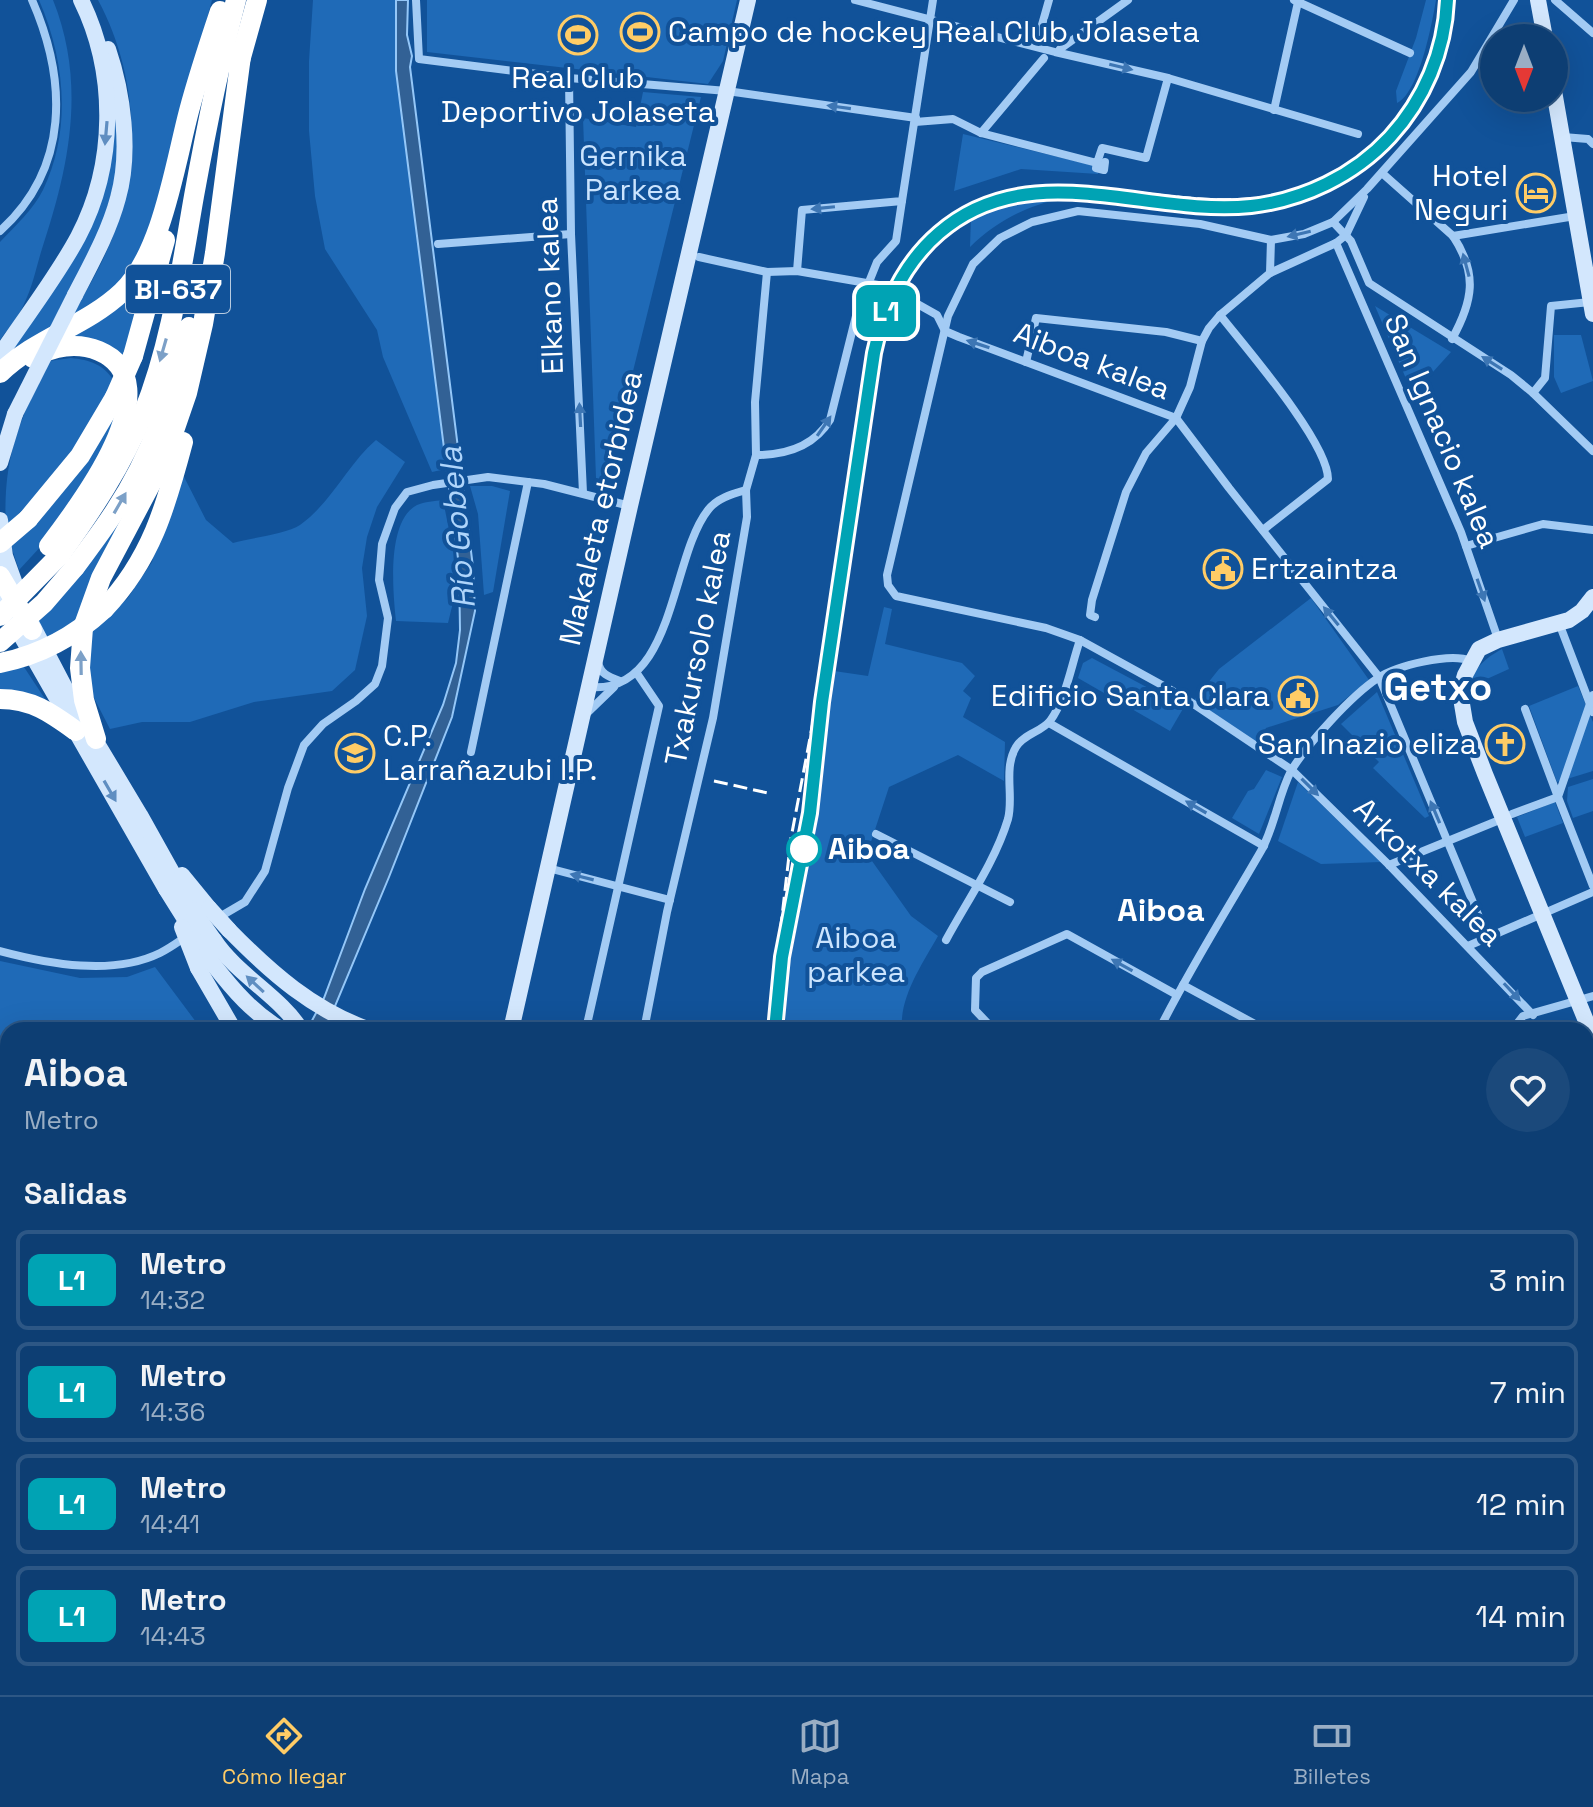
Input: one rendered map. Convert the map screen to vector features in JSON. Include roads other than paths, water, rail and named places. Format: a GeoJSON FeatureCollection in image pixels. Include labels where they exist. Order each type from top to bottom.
{"type":"FeatureCollection","features":[{"type":"Feature","properties":{"kind":"highway"},"geometry":{"type":"LineString","coordinates":[[0,543],[28,519],[80,456],[115,397],[133,356],[155,281],[225,0]]}},
{"type":"Feature","properties":{"kind":"highway"},"geometry":{"type":"LineString","coordinates":[[0,373],[24,352],[107,304],[139,272],[156,236],[194,92],[225,0]]}},
{"type":"Feature","properties":{"kind":"highway","name":"BI-637"},"geometry":{"type":"LineString","coordinates":[[0,642],[44,603],[61,556],[102,495],[130,443],[154,383],[177,294],[213,95],[236,0]]}},
{"type":"Feature","properties":{"kind":"highway","name":"BI-637"},"geometry":{"type":"LineString","coordinates":[[0,616],[61,556],[117,509],[148,451],[174,386],[189,327],[222,121],[257,0]]}},
{"type":"Feature","properties":{"kind":"highway"},"geometry":{"type":"LineString","coordinates":[[96,739],[84,700],[80,668],[83,628],[93,595],[152,485],[178,423],[195,362],[215,253],[241,56]]}},
{"type":"Feature","properties":{"kind":"highway"},"geometry":{"type":"LineString","coordinates":[[0,663],[49,647],[74,633],[104,609],[129,581],[148,551],[178,461],[210,333],[215,253]]}},
{"type":"Feature","properties":{"kind":"highway"},"geometry":{"type":"LineString","coordinates":[[0,386],[16,370],[41,353],[82,346],[104,353],[119,366],[127,386],[128,406],[115,441],[76,509],[61,556],[0,599]]}},
{"type":"Feature","properties":{"kind":"highway"},"geometry":{"type":"LineString","coordinates":[[0,576],[32,630]]}},
{"type":"Feature","properties":{"kind":"highway"},"geometry":{"type":"LineString","coordinates":[[0,699],[28,702],[45,709],[76,731]]}},
{"type":"Feature","properties":{"kind":"street"},"geometry":{"type":"LineString","coordinates":[[0,231],[37,184],[56,131],[57,95],[52,59],[32,0]]}},
{"type":"Feature","properties":{"kind":"street"},"geometry":{"type":"LineString","coordinates":[[0,355],[78,237],[93,201],[103,162],[107,127],[106,84],[96,35],[81,0]]}},
{"type":"Feature","properties":{"kind":"street"},"geometry":{"type":"LineString","coordinates":[[0,463],[15,414],[104,239],[119,195],[124,112],[116,73],[100,25],[87,0]]}},
{"type":"Feature","properties":{"kind":"street"},"geometry":{"type":"LineString","coordinates":[[416,0],[419,59],[569,78],[727,91],[933,121],[953,119],[981,133],[1101,162],[1102,148],[1146,158],[1168,78]]}},
{"type":"Feature","properties":{"kind":"street","name":"Makaleta etorbidea"},"geometry":{"type":"LineString","coordinates":[[513,1022],[748,0]]}},
{"type":"Feature","properties":{"kind":"street"},"geometry":{"type":"LineString","coordinates":[[855,0],[1168,78],[1358,134]]}},
{"type":"Feature","properties":{"kind":"street"},"geometry":{"type":"LineString","coordinates":[[756,455],[793,450],[822,433],[830,420],[857,312],[877,262],[896,241],[933,0]]}},
{"type":"Feature","properties":{"kind":"street"},"geometry":{"type":"LineString","coordinates":[[1036,46],[1049,0]]}},
{"type":"Feature","properties":{"kind":"street"},"geometry":{"type":"LineString","coordinates":[[1060,49],[1128,0]]}},
{"type":"Feature","properties":{"kind":"street"},"geometry":{"type":"LineString","coordinates":[[945,331],[952,302],[973,264],[1000,238],[1032,222],[1055,215],[1078,211],[1200,224],[1271,240],[1304,234],[1333,222],[1382,173],[1471,72],[1514,0]]}},
{"type":"Feature","properties":{"kind":"street"},"geometry":{"type":"LineString","coordinates":[[1538,0],[1542,24]]}},
{"type":"Feature","properties":{"kind":"street"},"geometry":{"type":"LineString","coordinates":[[1555,0],[1593,33]]}},
{"type":"Feature","properties":{"kind":"street"},"geometry":{"type":"LineString","coordinates":[[1274,110],[1296,1],[1410,53]]}},
{"type":"Feature","properties":{"kind":"street"},"geometry":{"type":"LineString","coordinates":[[981,133],[1044,58]]}},
{"type":"Feature","properties":{"kind":"street","name":"Elkano kalea"},"geometry":{"type":"LineString","coordinates":[[569,78],[571,234],[583,493]]}},
{"type":"Feature","properties":{"kind":"street"},"geometry":{"type":"LineString","coordinates":[[1533,393],[1545,378],[1551,306],[1592,308],[1558,112]]}},
{"type":"Feature","properties":{"kind":"street"},"geometry":{"type":"LineString","coordinates":[[1562,137],[1588,139],[1593,144]]}},
{"type":"Feature","properties":{"kind":"street"},"geometry":{"type":"LineString","coordinates":[[1382,173],[1453,236],[1466,261],[1470,290],[1466,314],[1452,339]]}},
{"type":"Feature","properties":{"kind":"street"},"geometry":{"type":"LineString","coordinates":[[1095,617],[1090,615],[1092,600],[1126,492],[1146,453],[1176,418],[1190,387],[1202,341],[1220,315],[1270,273],[1336,243],[1346,235],[1367,189]]}},
{"type":"Feature","properties":{"kind":"street"},"geometry":{"type":"LineString","coordinates":[[797,271],[802,210],[901,201]]}},
{"type":"Feature","properties":{"kind":"street"},"geometry":{"type":"LineString","coordinates":[[1453,236],[1575,216]]}},
{"type":"Feature","properties":{"kind":"street"},"geometry":{"type":"LineString","coordinates":[[1333,222],[1346,235],[1369,283],[1511,375],[1593,451]]}},
{"type":"Feature","properties":{"kind":"street"},"geometry":{"type":"LineString","coordinates":[[438,244],[571,234]]}},
{"type":"Feature","properties":{"kind":"street"},"geometry":{"type":"LineString","coordinates":[[1270,273],[1271,240]]}},
{"type":"Feature","properties":{"kind":"street","name":"San Ignacio kalea"},"geometry":{"type":"LineString","coordinates":[[1336,243],[1466,546],[1498,640]]}},
{"type":"Feature","properties":{"kind":"street","name":"Aiboa kalea"},"geometry":{"type":"LineString","coordinates":[[699,257],[767,272],[797,271],[884,286],[937,315],[945,331],[1176,418],[1379,677],[1487,936]]}},
{"type":"Feature","properties":{"kind":"street"},"geometry":{"type":"LineString","coordinates":[[1271,259],[1278,266],[1286,267]]}},
{"type":"Feature","properties":{"kind":"street","name":"Txakursolo kalea"},"geometry":{"type":"LineString","coordinates":[[646,1022],[670,900],[713,718],[747,517],[746,490],[756,455],[755,402],[767,272]]}},
{"type":"Feature","properties":{"kind":"street"},"geometry":{"type":"LineString","coordinates":[[1220,315],[1296,413],[1328,472],[1328,479],[1319,488],[1263,530]]}},
{"type":"Feature","properties":{"kind":"street"},"geometry":{"type":"LineString","coordinates":[[1026,362],[1036,318],[1166,332],[1202,341]]}},
{"type":"Feature","properties":{"kind":"street","name":"Arkotxa kalea"},"geometry":{"type":"LineString","coordinates":[[945,331],[887,575],[888,585],[896,596],[1046,628],[1080,640],[1180,695],[1292,770],[1389,865],[1533,1015]]}},
{"type":"Feature","properties":{"kind":"street"},"geometry":{"type":"LineString","coordinates":[[0,951],[93,967],[128,963],[159,953],[245,902],[265,871],[288,788],[304,745],[323,724],[375,684],[382,666],[388,618],[379,580],[382,544],[395,508],[407,492],[475,478],[528,482],[630,506]]}},
{"type":"Feature","properties":{"kind":"street"},"geometry":{"type":"LineString","coordinates":[[471,752],[528,482]]}},
{"type":"Feature","properties":{"kind":"street"},"geometry":{"type":"LineString","coordinates":[[589,687],[604,688],[636,672],[644,664],[665,626],[691,539],[709,508],[727,495],[746,490]]}},
{"type":"Feature","properties":{"kind":"street"},"geometry":{"type":"LineString","coordinates":[[0,520],[5,556],[32,630],[140,815],[201,909],[221,935],[307,1000],[353,1022]]}},
{"type":"Feature","properties":{"kind":"street"},"geometry":{"type":"LineString","coordinates":[[1466,546],[1543,524],[1593,530]]}},
{"type":"Feature","properties":{"kind":"street"},"geometry":{"type":"LineString","coordinates":[[1590,1022],[1585,998],[1544,913],[1465,722],[1460,692],[1471,661],[1479,649],[1498,640],[1559,623],[1582,611],[1593,597]]}},
{"type":"Feature","properties":{"kind":"street"},"geometry":{"type":"LineString","coordinates":[[0,599],[166,889],[230,1022]]}},
{"type":"Feature","properties":{"kind":"street"},"geometry":{"type":"LineString","coordinates":[[1512,814],[1558,797],[1592,703],[1559,623]]}},
{"type":"Feature","properties":{"kind":"street"},"geometry":{"type":"LineString","coordinates":[[946,940],[1001,841],[1009,814],[1011,760],[1017,746],[1024,738],[1049,723],[1080,640]]}},
{"type":"Feature","properties":{"kind":"street"},"geometry":{"type":"LineString","coordinates":[[596,656],[599,669],[620,681]]}},
{"type":"Feature","properties":{"kind":"street"},"geometry":{"type":"LineString","coordinates":[[1163,1022],[1264,846],[1292,770],[1324,729],[1379,677],[1428,660],[1465,658],[1471,661]]}},
{"type":"Feature","properties":{"kind":"street"},"geometry":{"type":"LineString","coordinates":[[588,1022],[659,706],[636,672]]}},
{"type":"Feature","properties":{"kind":"street"},"geometry":{"type":"LineString","coordinates":[[582,717],[620,681]]}},
{"type":"Feature","properties":{"kind":"street"},"geometry":{"type":"LineString","coordinates":[[1468,946],[1593,889],[1525,709]]}},
{"type":"Feature","properties":{"kind":"street"},"geometry":{"type":"LineString","coordinates":[[1049,723],[1264,846]]}},
{"type":"Feature","properties":{"kind":"street"},"geometry":{"type":"LineString","coordinates":[[1389,865],[1497,821]]}},
{"type":"Feature","properties":{"kind":"street"},"geometry":{"type":"LineString","coordinates":[[876,834],[1010,902]]}},
{"type":"Feature","properties":{"kind":"street"},"geometry":{"type":"LineString","coordinates":[[548,868],[670,900]]}},
{"type":"Feature","properties":{"kind":"street"},"geometry":{"type":"LineString","coordinates":[[986,1022],[975,1010],[976,978],[982,972],[1067,934],[1177,995]]}},
{"type":"Feature","properties":{"kind":"street"},"geometry":{"type":"LineString","coordinates":[[221,935],[225,956],[288,1022]]}},
{"type":"Feature","properties":{"kind":"street"},"geometry":{"type":"LineString","coordinates":[[206,966],[259,1016],[276,1022]]}},
{"type":"Feature","properties":{"kind":"street"},"geometry":{"type":"LineString","coordinates":[[1183,985],[1251,1022]]}},
{"type":"Feature","properties":{"kind":"street"},"geometry":{"type":"LineString","coordinates":[[1517,1022],[1585,998]]}},
{"type":"Feature","properties":{"kind":"water","name":"Río Gobela"},"geometry":{"type":"Polygon","coordinates":[[[396,0],[408,0],[410,67],[473,567],[475,611],[452,717],[389,877],[328,1022],[311,1022],[324,998],[365,889],[443,705],[456,663],[460,630],[459,566],[396,71],[396,0]]]}},
{"type":"Feature","properties":{"kind":"railway"},"geometry":{"type":"LineString","coordinates":[[770,1022],[791,838],[817,701],[870,348],[878,317],[897,274],[927,237],[979,202],[1035,188],[1094,188],[1214,200],[1274,196],[1332,176],[1386,132],[1409,103],[1431,54],[1441,0]]}},
{"type":"Feature","properties":{"kind":"railway"},"geometry":{"type":"LineString","coordinates":[[792,907],[810,813],[814,769]]}},
{"type":"Feature","properties":{"kind":"railway"},"geometry":{"type":"LineString","coordinates":[[714,781],[768,793]]}},
{"type":"Feature","properties":{"kind":"metro line","name":"L1"},"geometry":{"type":"LineString","coordinates":[[776,1022],[782,957],[810,813],[822,702],[874,353],[888,305],[905,271],[928,243],[956,220],[990,203],[1020,195],[1071,192],[1237,207],[1282,201],[1338,178],[1385,142],[1416,103],[1439,49],[1447,0]]}},
{"type":"Feature","properties":{"kind":"place","name":"Campo de hockey Real Club Jolaseta"},"geometry":{"type":"Point","coordinates":[640,32]}},
{"type":"Feature","properties":{"kind":"place","name":"Real Club Deportivo Jolaseta"},"geometry":{"type":"Point","coordinates":[578,35]}},
{"type":"Feature","properties":{"kind":"place","name":"Hotel Neguri"},"geometry":{"type":"Point","coordinates":[1536,193]}},
{"type":"Feature","properties":{"kind":"place","name":"Ertzaintza"},"geometry":{"type":"Point","coordinates":[1223,569]}},
{"type":"Feature","properties":{"kind":"place","name":"Edificio Santa Clara"},"geometry":{"type":"Point","coordinates":[1298,696]}},
{"type":"Feature","properties":{"kind":"place","name":"San Inazio eliza"},"geometry":{"type":"Point","coordinates":[1505,744]}},
{"type":"Feature","properties":{"kind":"place","name":"C.P. Larrañazubi I.P."},"geometry":{"type":"Point","coordinates":[355,753]}},
{"type":"Feature","properties":{"kind":"place","name":"Aiboa"},"geometry":{"type":"Point","coordinates":[804,849]}},
{"type":"Feature","properties":{"kind":"district","name":"Getxo"},"geometry":{"type":"Point","coordinates":[1438,687]}},
{"type":"Feature","properties":{"kind":"district","name":"Aiboa"},"geometry":{"type":"Point","coordinates":[1161,910]}},
{"type":"Feature","properties":{"kind":"park label","name":"Gernika Parkea"},"geometry":{"type":"Point","coordinates":[633,173]}},
{"type":"Feature","properties":{"kind":"park label","name":"Aiboa parkea"},"geometry":{"type":"Point","coordinates":[856,955]}}]}
